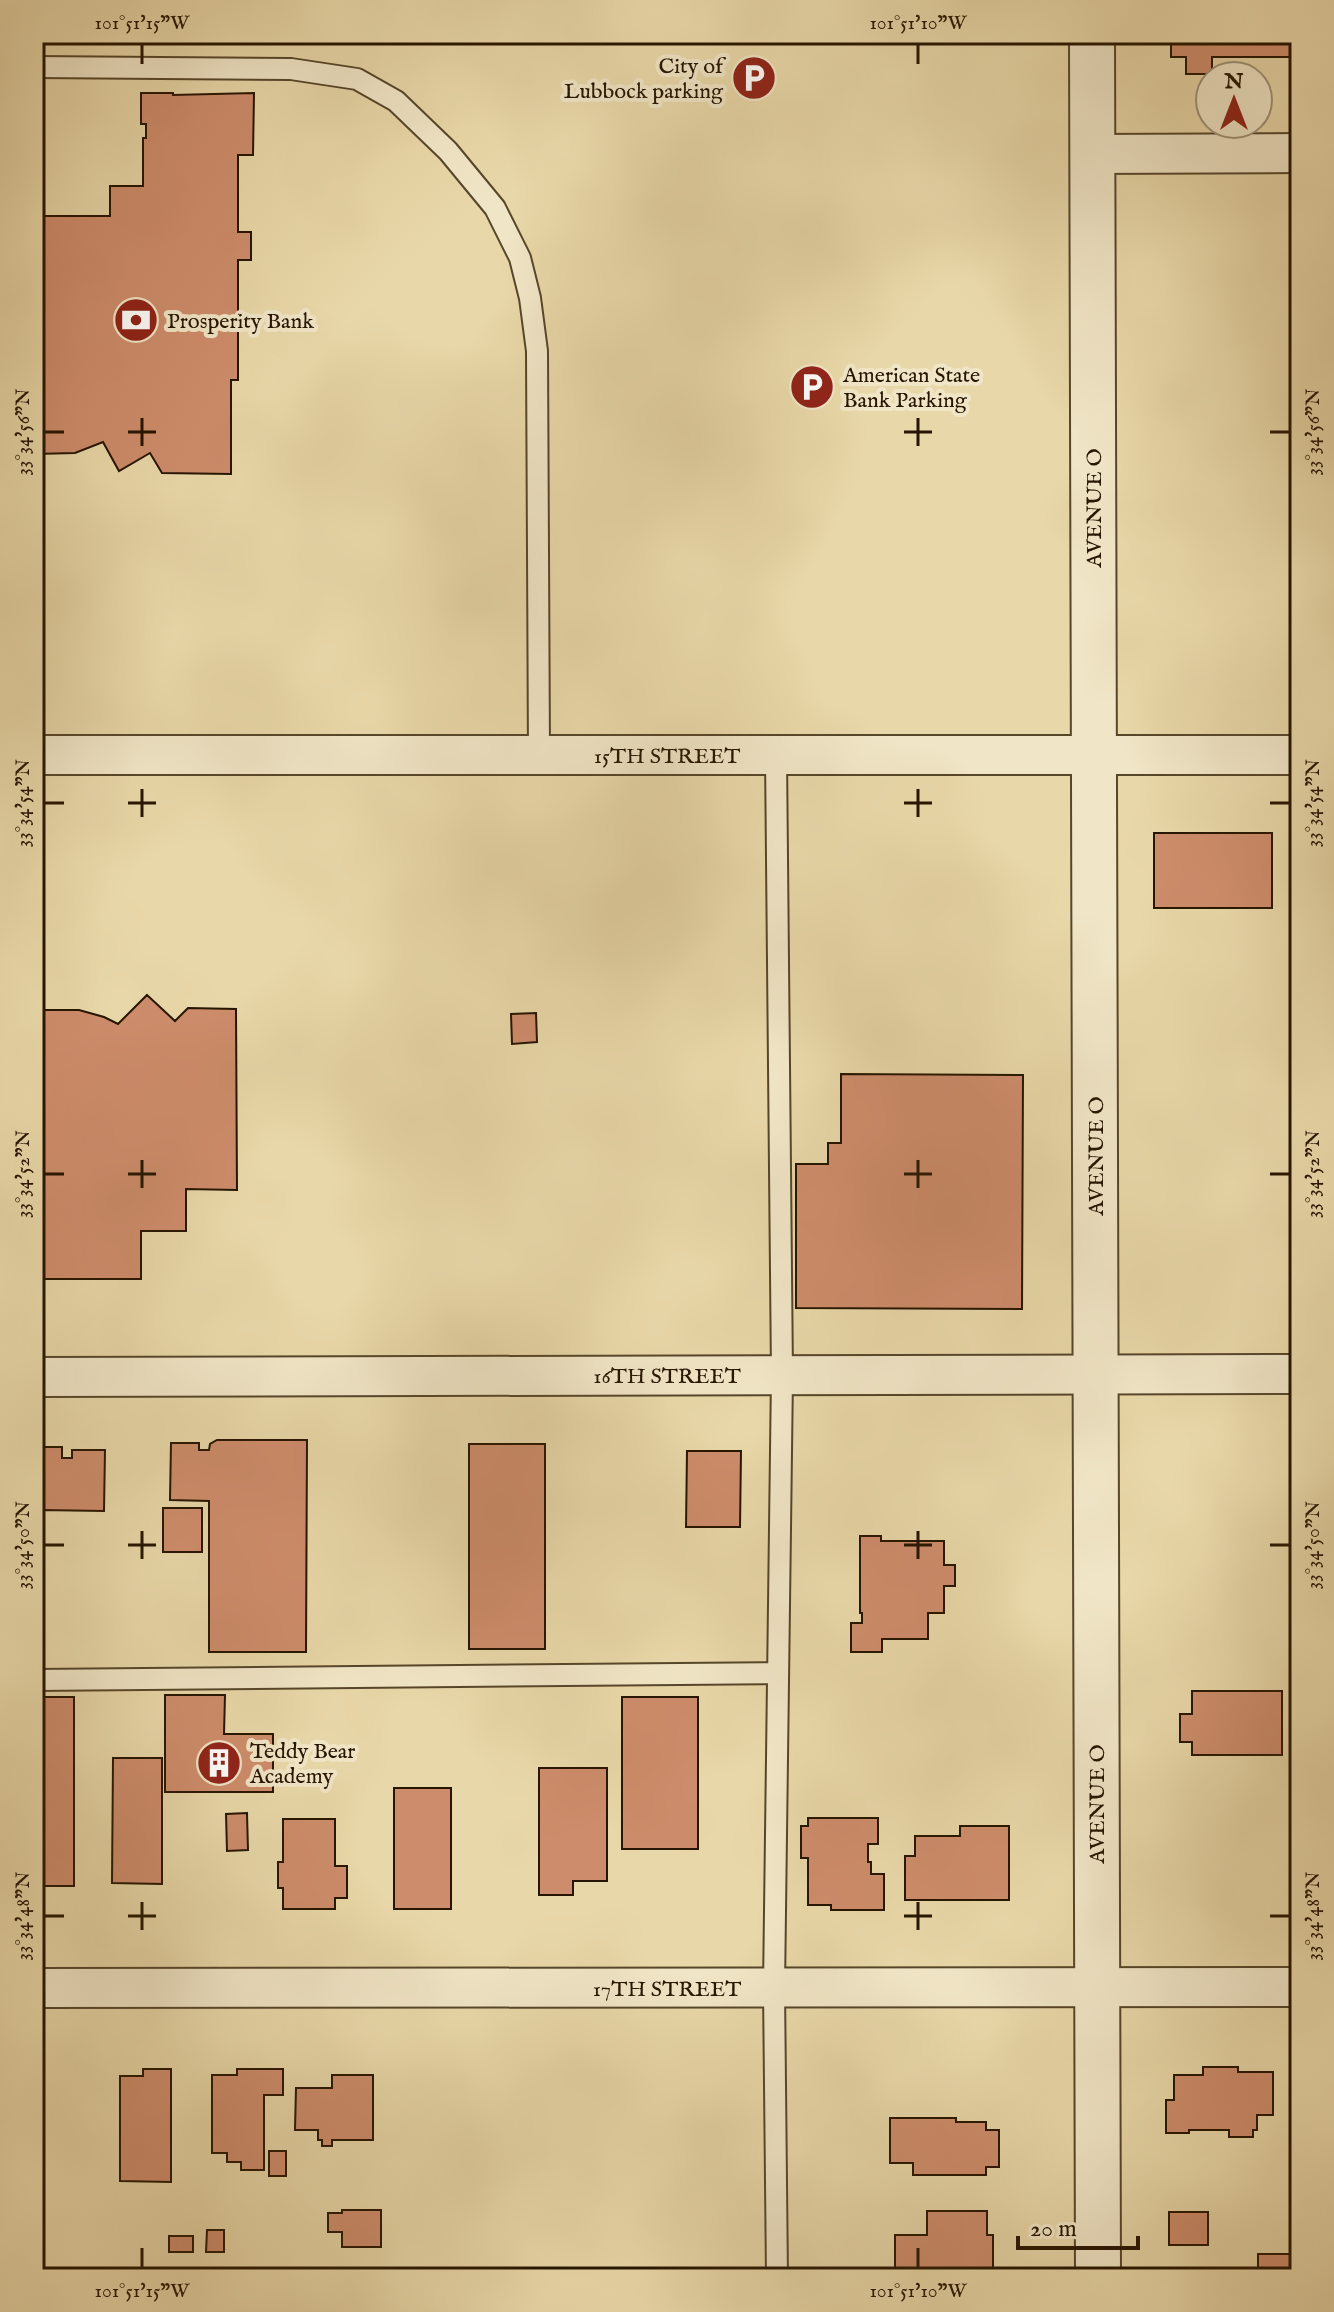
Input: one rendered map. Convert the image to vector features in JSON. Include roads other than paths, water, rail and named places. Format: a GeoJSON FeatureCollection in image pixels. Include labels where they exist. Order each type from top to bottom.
{"type":"FeatureCollection","features":[{"type":"Feature","properties":{"kind":"street","name":"AVENUE O"},"geometry":{"type":"LineString","coordinates":[[1092,34],[1098,2278]]}},
{"type":"Feature","properties":{"kind":"street"},"geometry":{"type":"LineString","coordinates":[[1092,154],[1300,153]]}},
{"type":"Feature","properties":{"kind":"street","name":"15TH STREET"},"geometry":{"type":"LineString","coordinates":[[34,755],[1300,755]]}},
{"type":"Feature","properties":{"kind":"street","name":"16TH STREET"},"geometry":{"type":"LineString","coordinates":[[34,1377],[1300,1374]]}},
{"type":"Feature","properties":{"kind":"street","name":"17TH STREET"},"geometry":{"type":"LineString","coordinates":[[34,1988],[1300,1987]]}},
{"type":"Feature","properties":{"kind":"lane"},"geometry":{"type":"LineString","coordinates":[[34,67],[291,69],[357,79],[396,101],[448,151],[495,208],[520,258],[530,298],[537,351],[539,755]]}},
{"type":"Feature","properties":{"kind":"lane"},"geometry":{"type":"LineString","coordinates":[[776,755],[782,1375],[774,1988],[777,2278]]}},
{"type":"Feature","properties":{"kind":"lane"},"geometry":{"type":"LineString","coordinates":[[34,1680],[778,1673]]}},
{"type":"Feature","properties":{"kind":"place","name":"City of Lubbock parking"},"geometry":{"type":"Point","coordinates":[754,78]}},
{"type":"Feature","properties":{"kind":"place","name":"Prosperity Bank"},"geometry":{"type":"Point","coordinates":[136,320]}},
{"type":"Feature","properties":{"kind":"place","name":"American State Bank Parking"},"geometry":{"type":"Point","coordinates":[812,387]}},
{"type":"Feature","properties":{"kind":"place","name":"Teddy Bear Academy"},"geometry":{"type":"Point","coordinates":[219,1763]}}]}
